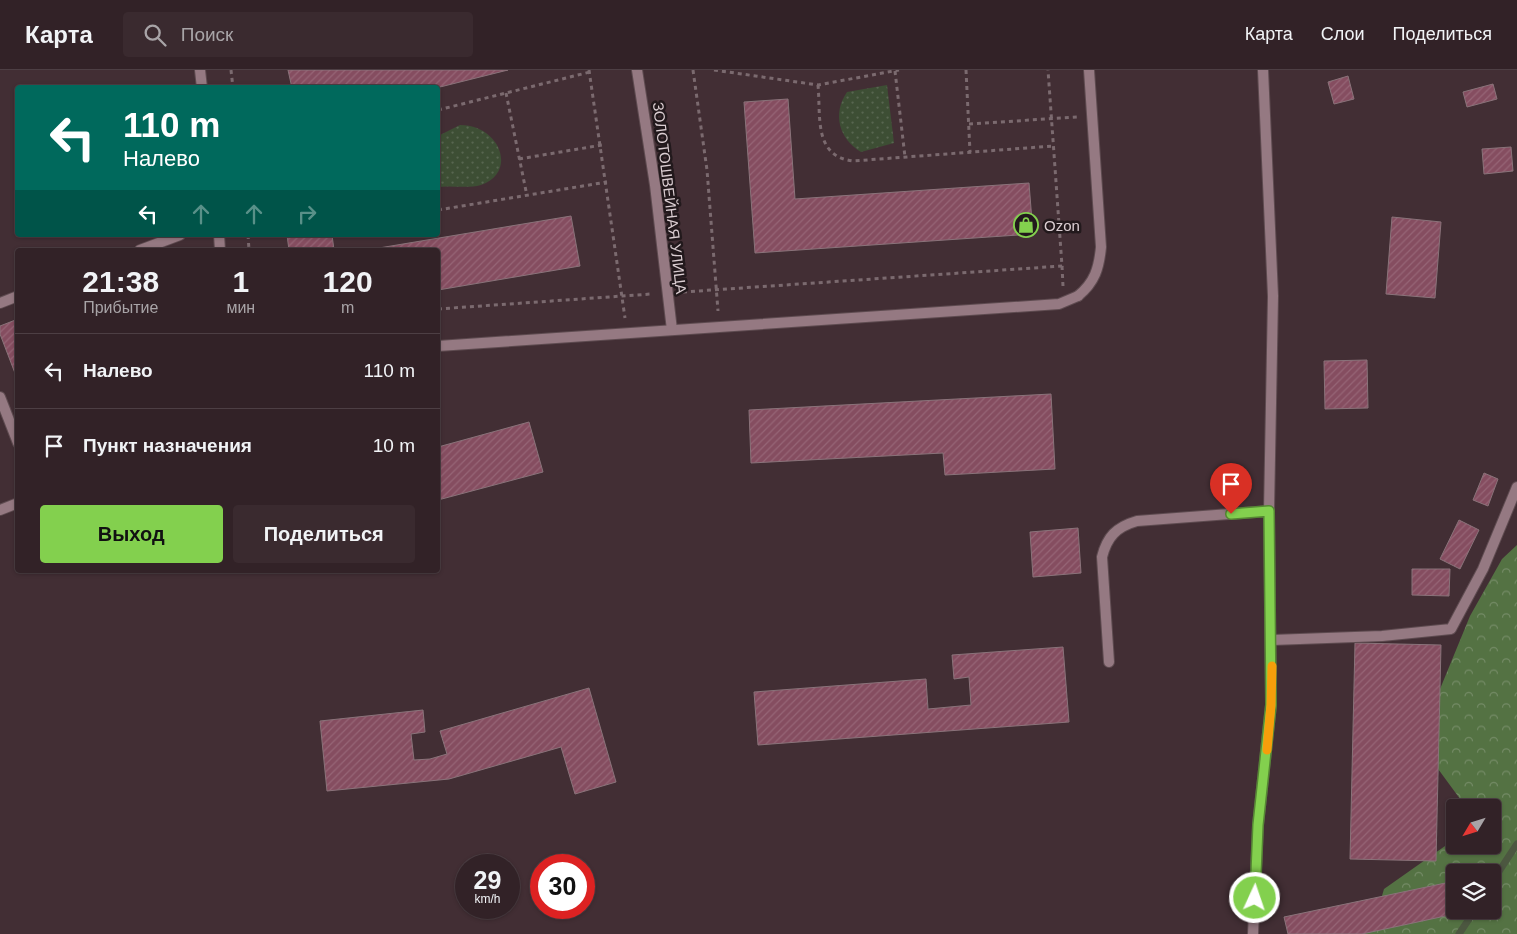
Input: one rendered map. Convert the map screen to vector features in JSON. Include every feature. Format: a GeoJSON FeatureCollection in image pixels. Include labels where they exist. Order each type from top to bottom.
{"type":"FeatureCollection","features":[{"type":"Feature","properties":{"kind":"street"},"geometry":{"type":"LineString","coordinates":[[200,70],[202,85]]}},
{"type":"Feature","properties":{"kind":"street","name":"ЗОЛОТОШВЕЙНАЯ УЛИЦА"},"geometry":{"type":"LineString","coordinates":[[637,70],[655,185],[672,330]]}},
{"type":"Feature","properties":{"kind":"street"},"geometry":{"type":"LineString","coordinates":[[440,346],[1059,304],[1078,296],[1096,276],[1101,247],[1089,70]]}},
{"type":"Feature","properties":{"kind":"street"},"geometry":{"type":"LineString","coordinates":[[1254,934],[1258,825],[1271,705],[1272,640],[1269,511],[1273,296],[1264,70]]}},
{"type":"Feature","properties":{"kind":"street"},"geometry":{"type":"LineString","coordinates":[[147,248],[175,237]]}},
{"type":"Feature","properties":{"kind":"street"},"geometry":{"type":"LineString","coordinates":[[0,303],[15,297]]}},
{"type":"Feature","properties":{"kind":"street"},"geometry":{"type":"LineString","coordinates":[[0,397],[15,435]]}},
{"type":"Feature","properties":{"kind":"street"},"geometry":{"type":"LineString","coordinates":[[1272,640],[1382,636],[1451,629],[1483,569],[1517,487]]}},
{"type":"Feature","properties":{"kind":"street"},"geometry":{"type":"LineString","coordinates":[[0,510],[15,504]]}},
{"type":"Feature","properties":{"kind":"street"},"geometry":{"type":"LineString","coordinates":[[1109,662],[1102,557],[1106,543],[1112,534],[1124,524],[1137,520],[1269,511]]}},
{"type":"Feature","properties":{"kind":"path"},"geometry":{"type":"LineString","coordinates":[[231,70],[233,85]]}},
{"type":"Feature","properties":{"kind":"path"},"geometry":{"type":"LineString","coordinates":[[693,70],[708,170],[719,327]]}},
{"type":"Feature","properties":{"kind":"path"},"geometry":{"type":"LineString","coordinates":[[714,70],[818,85],[899,70]]}},
{"type":"Feature","properties":{"kind":"path"},"geometry":{"type":"LineString","coordinates":[[966,70],[970,152]]}},
{"type":"Feature","properties":{"kind":"path"},"geometry":{"type":"LineString","coordinates":[[440,308],[1062,266],[1048,70]]}},
{"type":"Feature","properties":{"kind":"path"},"geometry":{"type":"LineString","coordinates":[[440,110],[590,71],[602,145],[627,333]]}},
{"type":"Feature","properties":{"kind":"path"},"geometry":{"type":"LineString","coordinates":[[894,71],[905,157]]}},
{"type":"Feature","properties":{"kind":"path"},"geometry":{"type":"LineString","coordinates":[[818,85],[822,140],[828,150],[842,160],[852,161],[1054,146]]}},
{"type":"Feature","properties":{"kind":"path"},"geometry":{"type":"LineString","coordinates":[[506,93],[526,196]]}},
{"type":"Feature","properties":{"kind":"path"},"geometry":{"type":"LineString","coordinates":[[969,124],[1092,116]]}},
{"type":"Feature","properties":{"kind":"path"},"geometry":{"type":"LineString","coordinates":[[519,158],[602,145]]}},
{"type":"Feature","properties":{"kind":"path"},"geometry":{"type":"LineString","coordinates":[[440,210],[607,182]]}},
{"type":"Feature","properties":{"kind":"green space"},"geometry":{"type":"Polygon","coordinates":[[[887,85],[894,143],[861,152],[847,140],[840,125],[839,117],[842,100],[847,92],[887,85]]]}},
{"type":"Feature","properties":{"kind":"green space"},"geometry":{"type":"Polygon","coordinates":[[[460,125],[474,127],[485,133],[494,141],[499,150],[501,160],[499,170],[492,179],[481,185],[470,187],[440,187],[440,135],[460,125]]]}},
{"type":"Feature","properties":{"kind":"green space"},"geometry":{"type":"Polygon","coordinates":[[[1517,545],[1517,934],[1350,934],[1375,920],[1384,889],[1446,845],[1446,854],[1501,854],[1501,799],[1460,799],[1430,758],[1424,728],[1470,616],[1502,559],[1517,545]]]}},
{"type":"Feature","properties":{"kind":"building"},"geometry":{"type":"Polygon","coordinates":[[[288,70],[508,70],[440,87],[440,85],[291,85],[288,70]]]}},
{"type":"Feature","properties":{"kind":"building"},"geometry":{"type":"Polygon","coordinates":[[[1348,76],[1354,99],[1334,104],[1328,82],[1348,76]]]}},
{"type":"Feature","properties":{"kind":"building"},"geometry":{"type":"Polygon","coordinates":[[[1493,84],[1497,99],[1467,107],[1463,92],[1493,84]]]}},
{"type":"Feature","properties":{"kind":"building"},"geometry":{"type":"Polygon","coordinates":[[[788,99],[795,199],[1029,183],[1033,234],[755,253],[744,102],[788,99]]]}},
{"type":"Feature","properties":{"kind":"building"},"geometry":{"type":"Polygon","coordinates":[[[1511,147],[1513,171],[1484,174],[1482,149],[1511,147]]]}},
{"type":"Feature","properties":{"kind":"building"},"geometry":{"type":"Polygon","coordinates":[[[571,216],[580,266],[440,290],[440,248],[379,248],[571,216]]]}},
{"type":"Feature","properties":{"kind":"building"},"geometry":{"type":"Polygon","coordinates":[[[1392,217],[1441,222],[1435,298],[1386,294],[1392,217]]]}},
{"type":"Feature","properties":{"kind":"building"},"geometry":{"type":"Polygon","coordinates":[[[287,237],[332,237],[334,248],[289,248],[287,237]]]}},
{"type":"Feature","properties":{"kind":"building"},"geometry":{"type":"Polygon","coordinates":[[[15,320],[15,373],[0,334],[0,326],[15,320]]]}},
{"type":"Feature","properties":{"kind":"building"},"geometry":{"type":"Polygon","coordinates":[[[1367,360],[1368,408],[1325,409],[1324,361],[1367,360]]]}},
{"type":"Feature","properties":{"kind":"building"},"geometry":{"type":"Polygon","coordinates":[[[1051,394],[1055,469],[945,475],[943,453],[751,463],[749,410],[1051,394]]]}},
{"type":"Feature","properties":{"kind":"building"},"geometry":{"type":"Polygon","coordinates":[[[529,422],[543,472],[440,499],[440,446],[529,422]]]}},
{"type":"Feature","properties":{"kind":"building"},"geometry":{"type":"Polygon","coordinates":[[[1484,473],[1498,479],[1488,506],[1473,500],[1484,473]]]}},
{"type":"Feature","properties":{"kind":"building"},"geometry":{"type":"Polygon","coordinates":[[[1459,520],[1479,530],[1460,569],[1440,559],[1459,520]]]}},
{"type":"Feature","properties":{"kind":"building"},"geometry":{"type":"Polygon","coordinates":[[[1078,528],[1081,573],[1033,577],[1030,532],[1078,528]]]}},
{"type":"Feature","properties":{"kind":"building"},"geometry":{"type":"Polygon","coordinates":[[[1412,569],[1450,569],[1449,596],[1412,595],[1412,569]]]}},
{"type":"Feature","properties":{"kind":"building"},"geometry":{"type":"Polygon","coordinates":[[[1355,643],[1441,645],[1436,861],[1350,859],[1355,643]]]}},
{"type":"Feature","properties":{"kind":"building"},"geometry":{"type":"Polygon","coordinates":[[[1063,647],[1069,722],[758,745],[754,692],[926,679],[928,709],[971,705],[969,677],[954,679],[952,655],[1063,647]]]}},
{"type":"Feature","properties":{"kind":"building"},"geometry":{"type":"Polygon","coordinates":[[[589,688],[616,782],[575,794],[561,747],[449,779],[327,791],[320,721],[423,710],[425,732],[411,734],[414,760],[430,759],[447,754],[440,731],[589,688]]]}},
{"type":"Feature","properties":{"kind":"building"},"geometry":{"type":"Polygon","coordinates":[[[1446,883],[1446,916],[1362,934],[1288,934],[1284,917],[1446,883]]]}},
{"type":"Feature","properties":{"kind":"waterway"},"geometry":{"type":"LineString","coordinates":[[1501,868],[1517,844]]}},
{"type":"Feature","properties":{"kind":"waterway"},"geometry":{"type":"LineString","coordinates":[[1459,934],[1469,919]]}},
{"type":"Feature","properties":{"kind":"slow traffic"},"geometry":{"type":"LineString","coordinates":[[1267,750],[1272,666]]}},
{"type":"Feature","properties":{"kind":"place","name":"Ozon"},"geometry":{"type":"Point","coordinates":[1026,225]}},
{"type":"Feature","properties":{"kind":"route"},"geometry":{"type":"LineString","coordinates":[[1231,514],[1269,511],[1272,640],[1271,705],[1258,825],[1255,898]]}}]}
